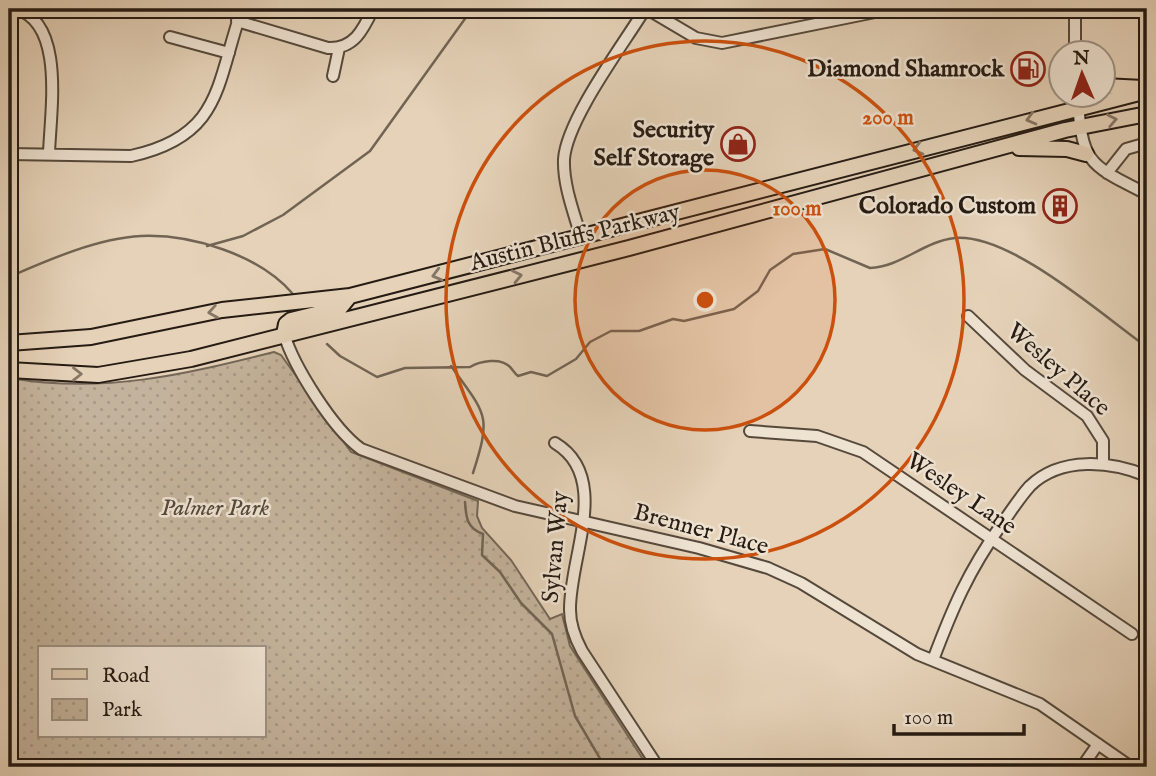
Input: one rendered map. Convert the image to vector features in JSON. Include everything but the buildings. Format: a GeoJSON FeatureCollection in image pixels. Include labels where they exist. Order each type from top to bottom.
{"type":"FeatureCollection","features":[{"type":"Feature","properties":{"kind":"main road"},"geometry":{"type":"LineString","coordinates":[[1118,87],[1147,90]]}},
{"type":"Feature","properties":{"kind":"main road","name":"Austin Bluffs Parkway"},"geometry":{"type":"LineString","coordinates":[[1118,95],[1147,90]]}},
{"type":"Feature","properties":{"kind":"main road","name":"Austin Bluffs Parkway"},"geometry":{"type":"LineString","coordinates":[[9,342],[91,337],[222,310],[350,296],[580,237],[1051,108]]}},
{"type":"Feature","properties":{"kind":"main road","name":"Austin Bluffs Parkway"},"geometry":{"type":"LineString","coordinates":[[9,370],[68,374],[120,372],[191,359],[643,245],[1078,127],[1147,114]]}},
{"type":"Feature","properties":{"kind":"main road"},"geometry":{"type":"LineString","coordinates":[[997,149],[1055,148],[1086,154]]}},
{"type":"Feature","properties":{"kind":"main road"},"geometry":{"type":"LineString","coordinates":[[284,334],[286,324],[291,320],[340,308],[350,296]]}},
{"type":"Feature","properties":{"kind":"street"},"geometry":{"type":"LineString","coordinates":[[16,9],[38,22],[49,42],[49,155]]}},
{"type":"Feature","properties":{"kind":"street"},"geometry":{"type":"LineString","coordinates":[[9,154],[131,156],[169,144],[184,135],[213,102],[242,9]]}},
{"type":"Feature","properties":{"kind":"street"},"geometry":{"type":"LineString","coordinates":[[237,22],[328,48],[339,48],[354,41],[362,32],[373,9]]}},
{"type":"Feature","properties":{"kind":"street"},"geometry":{"type":"LineString","coordinates":[[580,237],[565,175],[569,135],[646,9],[696,38],[722,43],[890,9]]}},
{"type":"Feature","properties":{"kind":"street"},"geometry":{"type":"LineString","coordinates":[[1075,9],[1075,38]]}},
{"type":"Feature","properties":{"kind":"street"},"geometry":{"type":"LineString","coordinates":[[170,37],[229,53]]}},
{"type":"Feature","properties":{"kind":"street"},"geometry":{"type":"LineString","coordinates":[[333,76],[339,48]]}},
{"type":"Feature","properties":{"kind":"street"},"geometry":{"type":"LineString","coordinates":[[1077,108],[1078,127],[1086,154],[1107,173],[1147,194]]}},
{"type":"Feature","properties":{"kind":"street"},"geometry":{"type":"LineString","coordinates":[[1107,173],[1126,149],[1147,143]]}},
{"type":"Feature","properties":{"kind":"street","name":"Wesley Place"},"geometry":{"type":"LineString","coordinates":[[968,316],[1025,370],[1087,416],[1103,441],[1103,463]]}},
{"type":"Feature","properties":{"kind":"street","name":"Brenner Place"},"geometry":{"type":"LineString","coordinates":[[284,334],[294,363],[345,436],[360,449],[515,506],[699,548],[768,568],[801,583],[933,660],[1040,704],[1131,767]]}},
{"type":"Feature","properties":{"kind":"street","name":"Wesley Lane"},"geometry":{"type":"LineString","coordinates":[[750,431],[817,436],[852,446],[1132,634]]}},
{"type":"Feature","properties":{"kind":"street","name":"Sylvan Way"},"geometry":{"type":"LineString","coordinates":[[555,443],[569,451],[583,483],[586,499],[570,600],[573,632],[582,651],[658,767]]}},
{"type":"Feature","properties":{"kind":"street"},"geometry":{"type":"LineString","coordinates":[[933,660],[966,578],[991,540],[1038,480],[1072,467],[1103,463],[1126,467],[1147,476]]}},
{"type":"Feature","properties":{"kind":"street"},"geometry":{"type":"LineString","coordinates":[[1082,767],[1098,744]]}},
{"type":"Feature","properties":{"kind":"green space","name":"Palmer Park"},"geometry":{"type":"Polygon","coordinates":[[[274,352],[281,355],[351,452],[478,501],[477,516],[482,528],[511,560],[550,619],[562,614],[570,646],[648,767],[9,767],[9,378],[78,384],[175,375],[274,352]]]}},
{"type":"Feature","properties":{"kind":"waterway"},"geometry":{"type":"LineString","coordinates":[[207,246],[243,236],[283,215],[370,151],[472,9]]}},
{"type":"Feature","properties":{"kind":"waterway"},"geometry":{"type":"LineString","coordinates":[[9,277],[91,245],[125,238],[161,236],[223,249],[262,268],[292,293]]}},
{"type":"Feature","properties":{"kind":"waterway"},"geometry":{"type":"LineString","coordinates":[[327,344],[340,356],[377,377],[405,368],[470,367],[490,361],[506,364],[518,376],[531,372],[547,376],[576,359],[590,342],[611,331],[639,331],[673,319],[684,321],[734,309],[758,291],[770,270],[793,254],[825,249],[870,268],[881,267],[933,244],[955,238],[977,240],[1002,248],[1028,262],[1081,297],[1147,347]]}},
{"type":"Feature","properties":{"kind":"waterway"},"geometry":{"type":"LineString","coordinates":[[451,366],[472,395],[482,416],[484,426],[473,473]]}},
{"type":"Feature","properties":{"kind":"waterway"},"geometry":{"type":"LineString","coordinates":[[465,502],[468,522],[483,534],[482,555],[500,572],[521,603],[552,634],[575,716],[605,767]]}},
{"type":"Feature","properties":{"kind":"place","name":"Diamond Shamrock"},"geometry":{"type":"Point","coordinates":[1028,69]}},
{"type":"Feature","properties":{"kind":"place","name":"Security Self Storage"},"geometry":{"type":"Point","coordinates":[738,144]}},
{"type":"Feature","properties":{"kind":"place","name":"Colorado Custom"},"geometry":{"type":"Point","coordinates":[1060,206]}}]}
